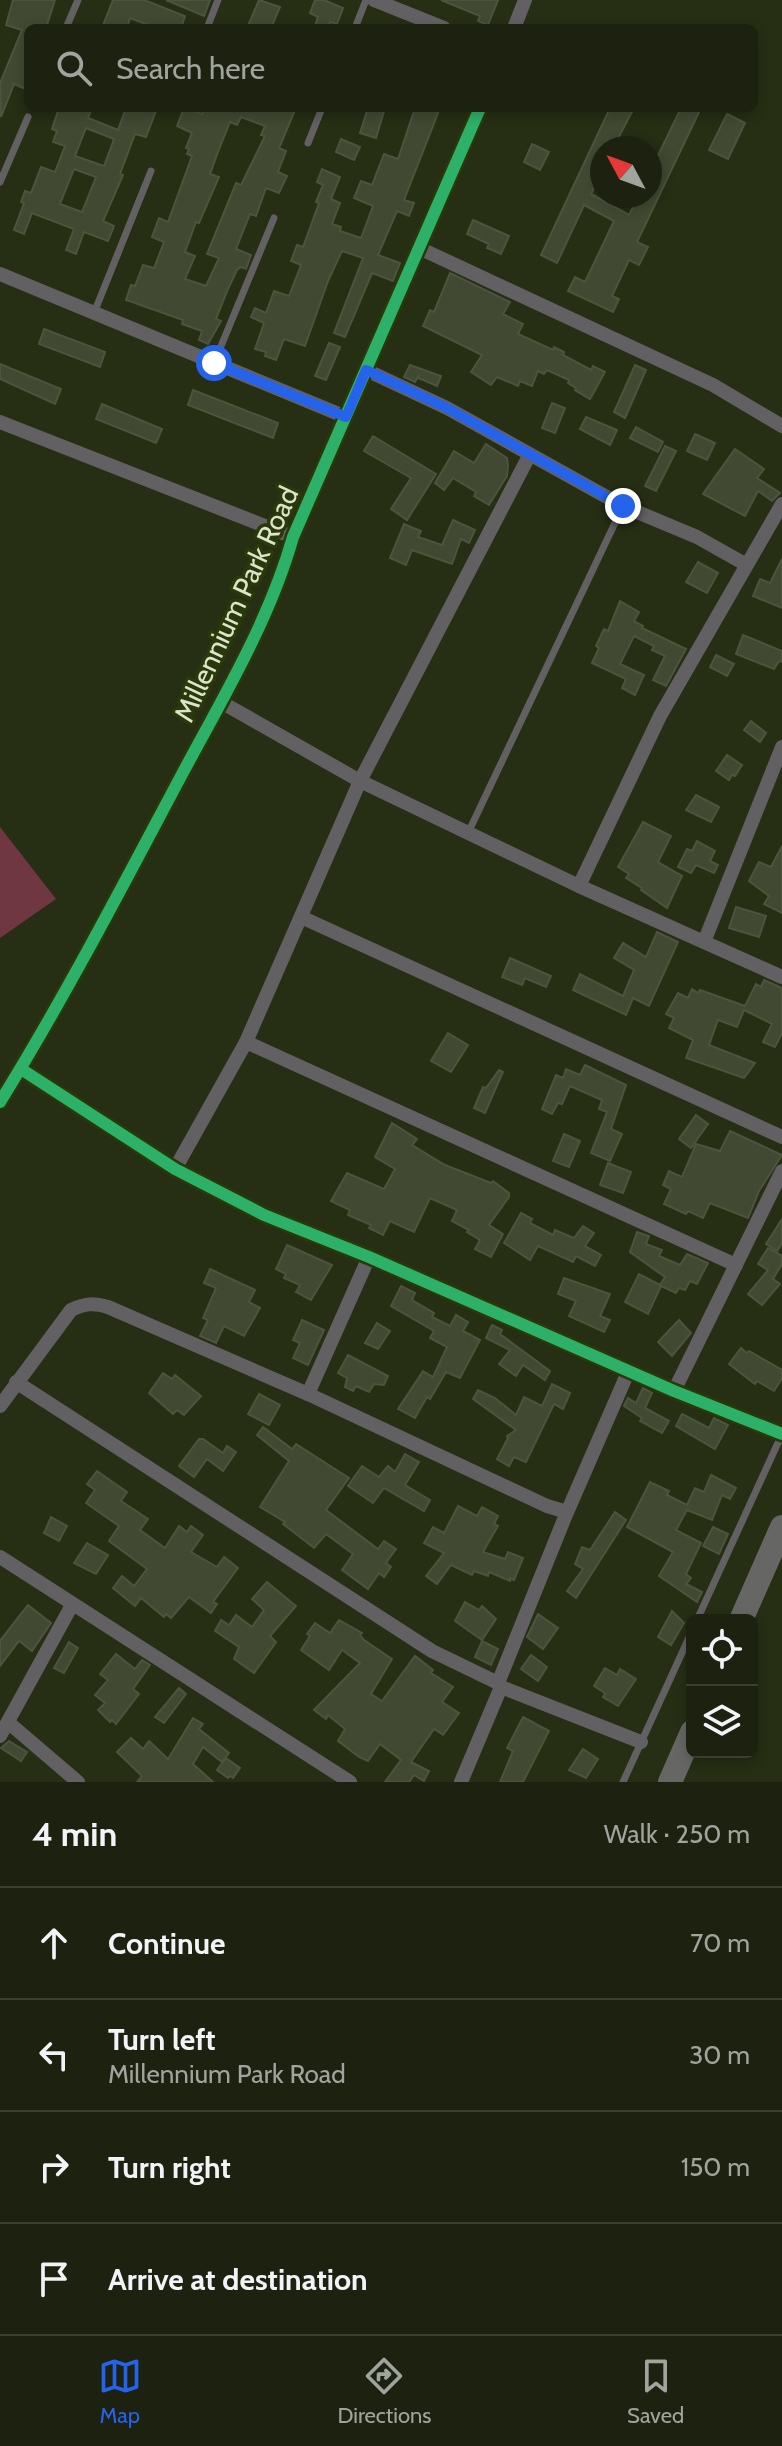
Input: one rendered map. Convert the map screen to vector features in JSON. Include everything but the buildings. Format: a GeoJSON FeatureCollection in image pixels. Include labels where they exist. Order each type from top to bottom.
{"type":"FeatureCollection","features":[{"type":"Feature","properties":{"kind":"highway"},"geometry":{"type":"LineString","coordinates":[[744,1614],[782,1527]]}},
{"type":"Feature","properties":{"kind":"highway"},"geometry":{"type":"LineString","coordinates":[[670,1782],[686,1746]]}},
{"type":"Feature","properties":{"kind":"street"},"geometry":{"type":"LineString","coordinates":[[374,0],[434,24]]}},
{"type":"Feature","properties":{"kind":"street"},"geometry":{"type":"LineString","coordinates":[[516,24],[525,0]]}},
{"type":"Feature","properties":{"kind":"street","name":"Millennium Park Road"},"geometry":{"type":"LineString","coordinates":[[0,1102],[113,907],[266,610],[287,561],[293,537],[478,112]]}},
{"type":"Feature","properties":{"kind":"street"},"geometry":{"type":"LineString","coordinates":[[419,248],[713,385],[782,426]]}},
{"type":"Feature","properties":{"kind":"street"},"geometry":{"type":"LineString","coordinates":[[0,274],[346,417]]}},
{"type":"Feature","properties":{"kind":"street"},"geometry":{"type":"LineString","coordinates":[[366,370],[447,408],[623,506],[697,537],[745,564]]}},
{"type":"Feature","properties":{"kind":"street"},"geometry":{"type":"LineString","coordinates":[[0,422],[293,537]]}},
{"type":"Feature","properties":{"kind":"street"},"geometry":{"type":"LineString","coordinates":[[175,1169],[246,1042],[360,781],[529,456]]}},
{"type":"Feature","properties":{"kind":"street"},"geometry":{"type":"LineString","coordinates":[[579,886],[660,716],[782,504]]}},
{"type":"Feature","properties":{"kind":"street"},"geometry":{"type":"LineString","coordinates":[[221,702],[360,781],[579,886],[782,977]]}},
{"type":"Feature","properties":{"kind":"street"},"geometry":{"type":"LineString","coordinates":[[704,942],[782,747]]}},
{"type":"Feature","properties":{"kind":"street"},"geometry":{"type":"LineString","coordinates":[[301,917],[782,1137]]}},
{"type":"Feature","properties":{"kind":"street"},"geometry":{"type":"LineString","coordinates":[[246,1042],[736,1265]]}},
{"type":"Feature","properties":{"kind":"street"},"geometry":{"type":"LineString","coordinates":[[21,1069],[175,1169],[264,1215],[369,1257],[674,1391],[782,1434]]}},
{"type":"Feature","properties":{"kind":"street"},"geometry":{"type":"LineString","coordinates":[[674,1391],[782,1171]]}},
{"type":"Feature","properties":{"kind":"street"},"geometry":{"type":"LineString","coordinates":[[308,1394],[369,1257]]}},
{"type":"Feature","properties":{"kind":"street"},"geometry":{"type":"LineString","coordinates":[[0,1406],[71,1310],[82,1304],[95,1304],[308,1394],[547,1506],[567,1512]]}},
{"type":"Feature","properties":{"kind":"street"},"geometry":{"type":"LineString","coordinates":[[461,1782],[567,1512],[629,1370]]}},
{"type":"Feature","properties":{"kind":"street"},"geometry":{"type":"LineString","coordinates":[[16,1382],[432,1651],[500,1685],[641,1742]]}},
{"type":"Feature","properties":{"kind":"street"},"geometry":{"type":"LineString","coordinates":[[0,1557],[350,1782]]}},
{"type":"Feature","properties":{"kind":"street"},"geometry":{"type":"LineString","coordinates":[[0,1736],[72,1605]]}},
{"type":"Feature","properties":{"kind":"street"},"geometry":{"type":"LineString","coordinates":[[9,1723],[78,1782]]}},
{"type":"Feature","properties":{"kind":"lane"},"geometry":{"type":"LineString","coordinates":[[68,24],[78,0]]}},
{"type":"Feature","properties":{"kind":"lane"},"geometry":{"type":"LineString","coordinates":[[209,24],[218,0]]}},
{"type":"Feature","properties":{"kind":"lane"},"geometry":{"type":"LineString","coordinates":[[357,24],[366,0]]}},
{"type":"Feature","properties":{"kind":"lane"},"geometry":{"type":"LineString","coordinates":[[308,143],[320,112]]}},
{"type":"Feature","properties":{"kind":"lane"},"geometry":{"type":"LineString","coordinates":[[0,182],[28,117]]}},
{"type":"Feature","properties":{"kind":"lane"},"geometry":{"type":"LineString","coordinates":[[94,313],[151,171]]}},
{"type":"Feature","properties":{"kind":"lane"},"geometry":{"type":"LineString","coordinates":[[214,363],[274,218]]}},
{"type":"Feature","properties":{"kind":"lane"},"geometry":{"type":"LineString","coordinates":[[468,833],[623,506]]}},
{"type":"Feature","properties":{"kind":"lane"},"geometry":{"type":"LineString","coordinates":[[700,1614],[782,1434]]}},
{"type":"Feature","properties":{"kind":"lane"},"geometry":{"type":"LineString","coordinates":[[623,1782],[686,1644]]}},
{"type":"Feature","properties":{"kind":"shaded area"},"geometry":{"type":"Polygon","coordinates":[[[0,827],[56,899],[0,938],[0,827]]]}},
{"type":"Feature","properties":{"kind":"cycle path"},"geometry":{"type":"LineString","coordinates":[[0,1102],[93,942],[258,630],[293,537],[478,112]]}},
{"type":"Feature","properties":{"kind":"cycle path"},"geometry":{"type":"LineString","coordinates":[[21,1069],[175,1169],[264,1215],[369,1257],[674,1391],[782,1434]]}},
{"type":"Feature","properties":{"kind":"route"},"geometry":{"type":"LineString","coordinates":[[214,363],[346,417],[366,370],[415,391],[623,506]]}}]}
